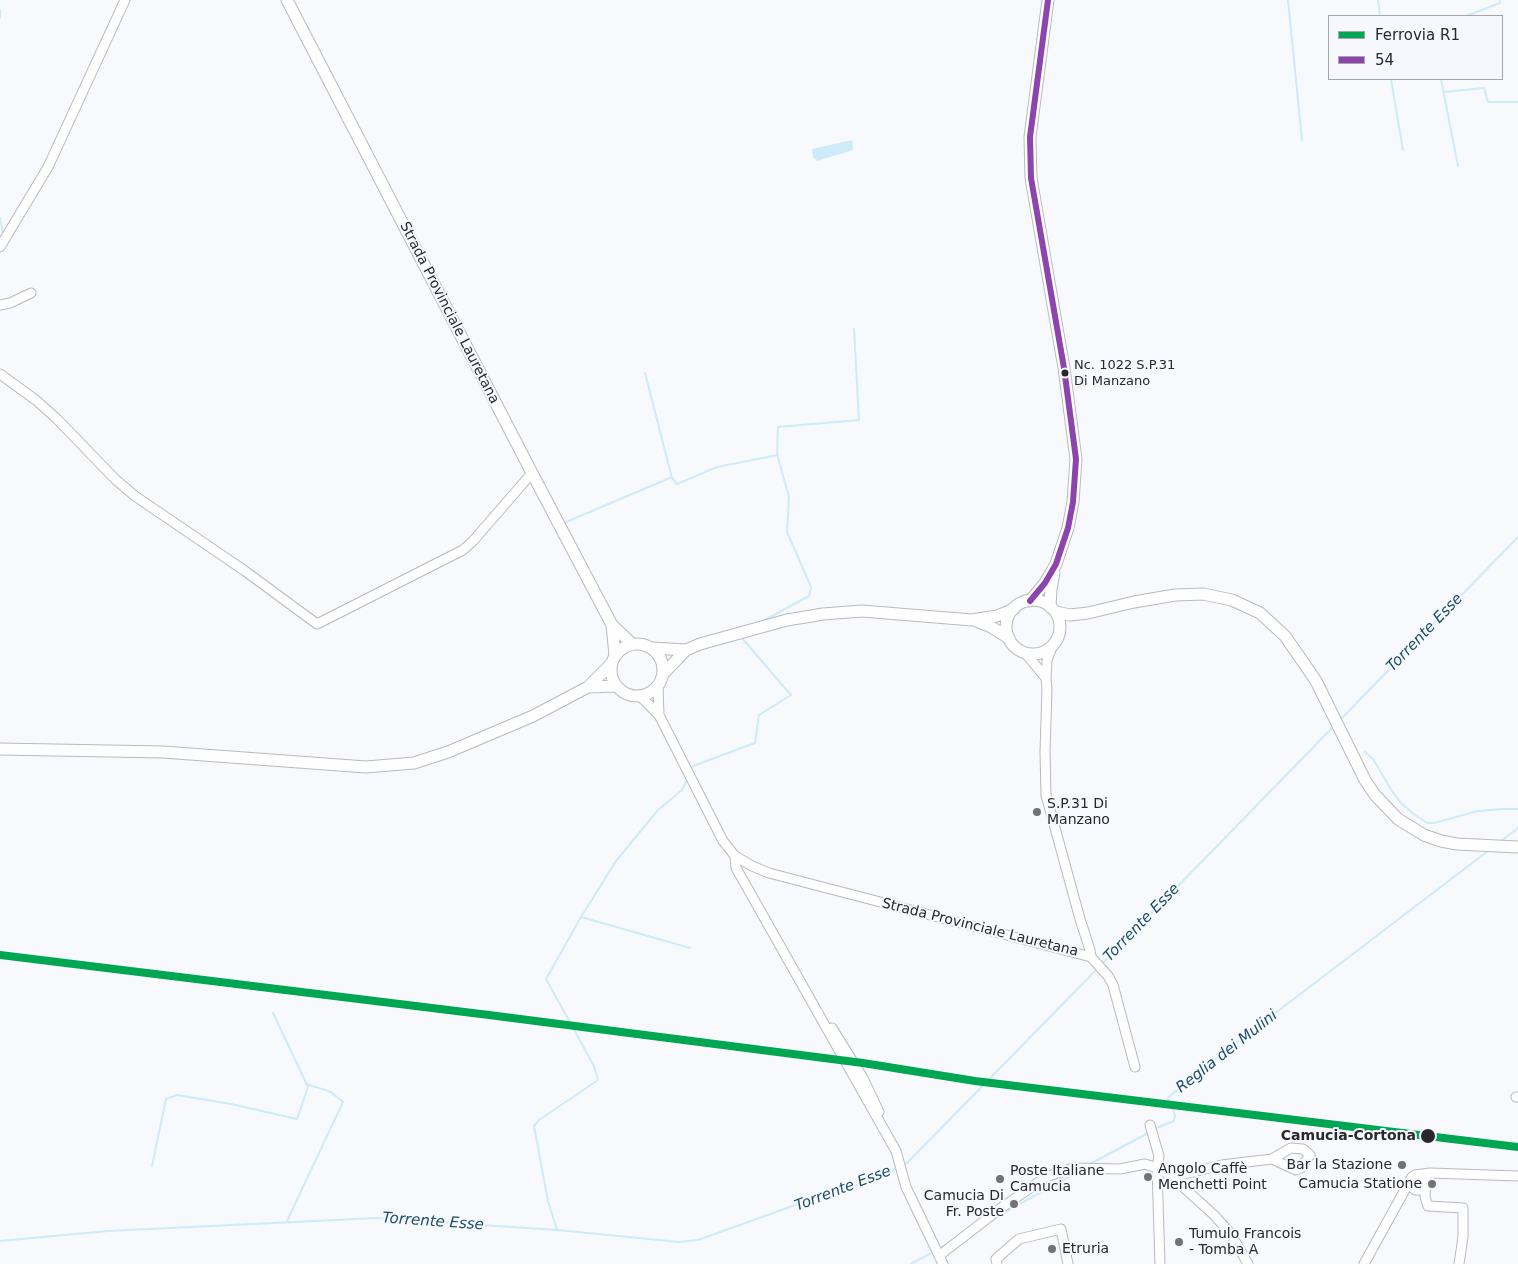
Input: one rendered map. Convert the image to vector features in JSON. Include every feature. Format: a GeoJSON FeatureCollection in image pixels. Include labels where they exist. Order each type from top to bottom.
{"type":"FeatureCollection","features":[{"type":"Feature","properties":{"kind":"main road","name":"Strada Provinciale Lauretana"},"geometry":{"type":"LineString","coordinates":[[287,0],[612,625],[632,644]]}},
{"type":"Feature","properties":{"kind":"main road"},"geometry":{"type":"LineString","coordinates":[[972,620],[991,627],[1008,638],[1017,649],[1026,654],[1038,654],[1052,647],[1060,633],[1060,622],[1053,610],[1051,589],[1056,564],[1071,515],[1076,459],[1064,368],[1035,207],[1031,178],[1030,136],[1048,0]]}},
{"type":"Feature","properties":{"kind":"main road"},"geometry":{"type":"LineString","coordinates":[[1030,601],[1045,583],[1056,564]]}},
{"type":"Feature","properties":{"kind":"main road"},"geometry":{"type":"LineString","coordinates":[[663,674],[686,650],[700,644],[787,620],[823,614],[862,612],[972,620],[997,616],[1014,609],[1020,604],[1040,601],[1053,610],[1070,616],[1175,595],[1204,594],[1232,600],[1260,613],[1285,636],[1316,681],[1365,780],[1375,795],[1398,819],[1424,835],[1442,841],[1457,844],[1518,847]]}},
{"type":"Feature","properties":{"kind":"main road"},"geometry":{"type":"LineString","coordinates":[[1008,638],[1008,620],[1014,609]]}},
{"type":"Feature","properties":{"kind":"main road"},"geometry":{"type":"LineString","coordinates":[[1060,633],[1088,613]]}},
{"type":"Feature","properties":{"kind":"main road","name":"Strada Provinciale Lauretana"},"geometry":{"type":"LineString","coordinates":[[612,625],[613,660],[610,675],[615,686],[621,692],[630,696],[641,696]]}},
{"type":"Feature","properties":{"kind":"main road"},"geometry":{"type":"LineString","coordinates":[[0,748],[163,752],[366,767],[414,763],[448,752],[533,716],[588,687],[624,647],[638,644],[652,648],[686,650]]}},
{"type":"Feature","properties":{"kind":"main road"},"geometry":{"type":"LineString","coordinates":[[652,648],[661,660],[663,674]]}},
{"type":"Feature","properties":{"kind":"main road","name":"Strada Provinciale Lauretana"},"geometry":{"type":"LineString","coordinates":[[658,686],[663,674]]}},
{"type":"Feature","properties":{"kind":"main road"},"geometry":{"type":"LineString","coordinates":[[588,687],[615,686]]}},
{"type":"Feature","properties":{"kind":"main road"},"geometry":{"type":"LineString","coordinates":[[641,696],[648,694],[658,686]]}},
{"type":"Feature","properties":{"kind":"street"},"geometry":{"type":"LineString","coordinates":[[0,247],[48,166],[125,0]]}},
{"type":"Feature","properties":{"kind":"street"},"geometry":{"type":"LineString","coordinates":[[0,305],[10,303],[31,293]]}},
{"type":"Feature","properties":{"kind":"street"},"geometry":{"type":"LineString","coordinates":[[0,374],[37,401],[116,480],[136,496],[245,571],[317,624],[463,550],[532,473]]}},
{"type":"Feature","properties":{"kind":"street"},"geometry":{"type":"LineString","coordinates":[[1052,647],[1047,660],[1046,678],[1046,795],[1092,959]]}},
{"type":"Feature","properties":{"kind":"street"},"geometry":{"type":"LineString","coordinates":[[1026,654],[1046,678]]}},
{"type":"Feature","properties":{"kind":"street","name":"Strada Provinciale Lauretana"},"geometry":{"type":"LineString","coordinates":[[658,686],[659,715]]}},
{"type":"Feature","properties":{"kind":"street","name":"Strada Provinciale Lauretana"},"geometry":{"type":"LineString","coordinates":[[641,696],[659,715],[723,841],[736,856],[752,866],[769,873],[1092,959],[1108,976],[1113,985],[1135,1068]]}},
{"type":"Feature","properties":{"kind":"street","name":"Strada Provinciale Lauretana"},"geometry":{"type":"LineString","coordinates":[[736,856],[736,868],[810,999],[831,1025],[863,1078],[896,1151],[906,1187],[941,1260]]}},
{"type":"Feature","properties":{"kind":"street"},"geometry":{"type":"LineString","coordinates":[[744,882],[745,875],[752,866]]}},
{"type":"Feature","properties":{"kind":"street"},"geometry":{"type":"LineString","coordinates":[[1150,1125],[1159,1156],[1157,1168],[1160,1264]]}},
{"type":"Feature","properties":{"kind":"street"},"geometry":{"type":"LineString","coordinates":[[1172,1177],[1222,1165],[1272,1159]]}},
{"type":"Feature","properties":{"kind":"street"},"geometry":{"type":"LineString","coordinates":[[941,1260],[1001,1208],[1046,1177],[1073,1168],[1120,1169],[1145,1164],[1157,1168],[1172,1177],[1214,1215],[1231,1234],[1248,1264]]}},
{"type":"Feature","properties":{"kind":"street"},"geometry":{"type":"LineString","coordinates":[[1364,1264],[1410,1180],[1415,1175],[1430,1173],[1518,1176]]}},
{"type":"Feature","properties":{"kind":"street"},"geometry":{"type":"LineString","coordinates":[[1422,1175],[1426,1180],[1425,1197],[1428,1206],[1463,1208],[1459,1264]]}},
{"type":"Feature","properties":{"kind":"street"},"geometry":{"type":"LineString","coordinates":[[1410,1180],[1411,1186],[1416,1190],[1421,1190],[1426,1186]]}},
{"type":"Feature","properties":{"kind":"street"},"geometry":{"type":"LineString","coordinates":[[997,1264],[996,1258],[1019,1239],[1061,1229],[1068,1264]]}},
{"type":"Feature","properties":{"kind":"water"},"geometry":{"type":"Polygon","coordinates":[[[852,140],[853,150],[817,161],[813,157],[812,149],[852,140]]]}},
{"type":"Feature","properties":{"kind":"waterway"},"geometry":{"type":"LineString","coordinates":[[1288,0],[1302,140]]}},
{"type":"Feature","properties":{"kind":"waterway"},"geometry":{"type":"LineString","coordinates":[[1378,0],[1380,15]]}},
{"type":"Feature","properties":{"kind":"waterway"},"geometry":{"type":"LineString","coordinates":[[1469,15],[1500,3],[1500,0]]}},
{"type":"Feature","properties":{"kind":"waterway"},"geometry":{"type":"LineString","coordinates":[[0,10],[0,17]]}},
{"type":"Feature","properties":{"kind":"waterway"},"geometry":{"type":"LineString","coordinates":[[1391,80],[1403,150]]}},
{"type":"Feature","properties":{"kind":"waterway"},"geometry":{"type":"LineString","coordinates":[[1441,80],[1458,166]]}},
{"type":"Feature","properties":{"kind":"waterway"},"geometry":{"type":"LineString","coordinates":[[1444,92],[1484,88],[1488,102],[1518,102]]}},
{"type":"Feature","properties":{"kind":"waterway"},"geometry":{"type":"LineString","coordinates":[[0,218],[3,234]]}},
{"type":"Feature","properties":{"kind":"waterway"},"geometry":{"type":"LineString","coordinates":[[763,621],[809,596],[811,587],[787,532],[789,497],[777,454],[778,427],[859,420],[854,329]]}},
{"type":"Feature","properties":{"kind":"waterway"},"geometry":{"type":"LineString","coordinates":[[645,373],[672,478],[677,484],[717,467],[778,455]]}},
{"type":"Feature","properties":{"kind":"waterway"},"geometry":{"type":"LineString","coordinates":[[566,522],[672,477]]}},
{"type":"Feature","properties":{"kind":"waterway","name":"Torrente Esse"},"geometry":{"type":"LineString","coordinates":[[1340,720],[1518,537]]}},
{"type":"Feature","properties":{"kind":"waterway"},"geometry":{"type":"LineString","coordinates":[[690,771],[693,766],[755,743],[759,715],[791,695],[741,637]]}},
{"type":"Feature","properties":{"kind":"waterway","name":"Torrente Esse"},"geometry":{"type":"LineString","coordinates":[[1102,964],[1333,727]]}},
{"type":"Feature","properties":{"kind":"waterway"},"geometry":{"type":"LineString","coordinates":[[1365,752],[1373,759],[1401,803],[1427,823],[1434,823],[1478,811],[1518,809]]}},
{"type":"Feature","properties":{"kind":"waterway"},"geometry":{"type":"LineString","coordinates":[[557,1230],[548,1201],[534,1126],[539,1120],[598,1080],[594,1066],[546,979],[581,917],[616,861],[658,810],[682,790],[688,778]]}},
{"type":"Feature","properties":{"kind":"waterway","name":"Reglia dei Mulini"},"geometry":{"type":"LineString","coordinates":[[1500,842],[1518,828]]}},
{"type":"Feature","properties":{"kind":"waterway","name":"Reglia dei Mulini"},"geometry":{"type":"LineString","coordinates":[[1154,1129],[1174,1121],[1175,1115],[1168,1098],[1184,1084],[1271,1015],[1488,851]]}},
{"type":"Feature","properties":{"kind":"waterway"},"geometry":{"type":"LineString","coordinates":[[581,917],[690,948]]}},
{"type":"Feature","properties":{"kind":"waterway","name":"Torrente Esse"},"geometry":{"type":"LineString","coordinates":[[904,1165],[1097,969]]}},
{"type":"Feature","properties":{"kind":"waterway"},"geometry":{"type":"LineString","coordinates":[[152,1166],[166,1099],[177,1095],[231,1104],[297,1119],[308,1087],[273,1013]]}},
{"type":"Feature","properties":{"kind":"waterway"},"geometry":{"type":"LineString","coordinates":[[287,1221],[343,1102],[331,1092],[306,1084]]}},
{"type":"Feature","properties":{"kind":"waterway","name":"Reglia dei Mulini"},"geometry":{"type":"LineString","coordinates":[[1090,1164],[1150,1132]]}},
{"type":"Feature","properties":{"kind":"waterway","name":"Torrente Esse"},"geometry":{"type":"LineString","coordinates":[[0,1241],[108,1231],[376,1218],[557,1230],[679,1242],[698,1240],[815,1198],[871,1181],[898,1168]]}},
{"type":"Feature","properties":{"kind":"waterway","name":"Reglia dei Mulini"},"geometry":{"type":"LineString","coordinates":[[996,1217],[1078,1172]]}},
{"type":"Feature","properties":{"kind":"waterway","name":"Reglia dei Mulini"},"geometry":{"type":"LineString","coordinates":[[940,1248],[949,1243]]}},
{"type":"Feature","properties":{"kind":"waterway","name":"Reglia dei Mulini"},"geometry":{"type":"LineString","coordinates":[[911,1264],[933,1252]]}},
{"type":"Feature","properties":{"kind":"rail line","name":"R1"},"geometry":{"type":"LineString","coordinates":[[0,955],[863,1063],[975,1081],[1518,1147]]}},
{"type":"Feature","properties":{"kind":"transit line","name":"54"},"geometry":{"type":"LineString","coordinates":[[1030,601],[1045,583],[1056,564],[1068,528],[1073,502],[1076,459],[1064,368],[1031,178],[1030,137],[1048,0]]}},
{"type":"Feature","properties":{"kind":"place","name":"Nc. 1022 S.P.31 Di Manzano"},"geometry":{"type":"Point","coordinates":[1065,373]}},
{"type":"Feature","properties":{"kind":"place","name":"S.P.31 Di Manzano"},"geometry":{"type":"Point","coordinates":[1037,812]}},
{"type":"Feature","properties":{"kind":"place","name":"Camucia-Cortona"},"geometry":{"type":"Point","coordinates":[1428,1136]}},
{"type":"Feature","properties":{"kind":"place","name":"Bar la Stazione"},"geometry":{"type":"Point","coordinates":[1402,1165]}},
{"type":"Feature","properties":{"kind":"place","name":"Angolo Caffè Menchetti Point"},"geometry":{"type":"Point","coordinates":[1148,1177]}},
{"type":"Feature","properties":{"kind":"place","name":"Poste Italiane Camucia"},"geometry":{"type":"Point","coordinates":[1000,1179]}},
{"type":"Feature","properties":{"kind":"place","name":"Camucia Statione"},"geometry":{"type":"Point","coordinates":[1432,1184]}},
{"type":"Feature","properties":{"kind":"place","name":"Camucia Di Fr. Poste"},"geometry":{"type":"Point","coordinates":[1014,1204]}},
{"type":"Feature","properties":{"kind":"place","name":"Tumulo Francois - Tomba A"},"geometry":{"type":"Point","coordinates":[1179,1242]}},
{"type":"Feature","properties":{"kind":"place","name":"Etruria"},"geometry":{"type":"Point","coordinates":[1052,1249]}}]}
